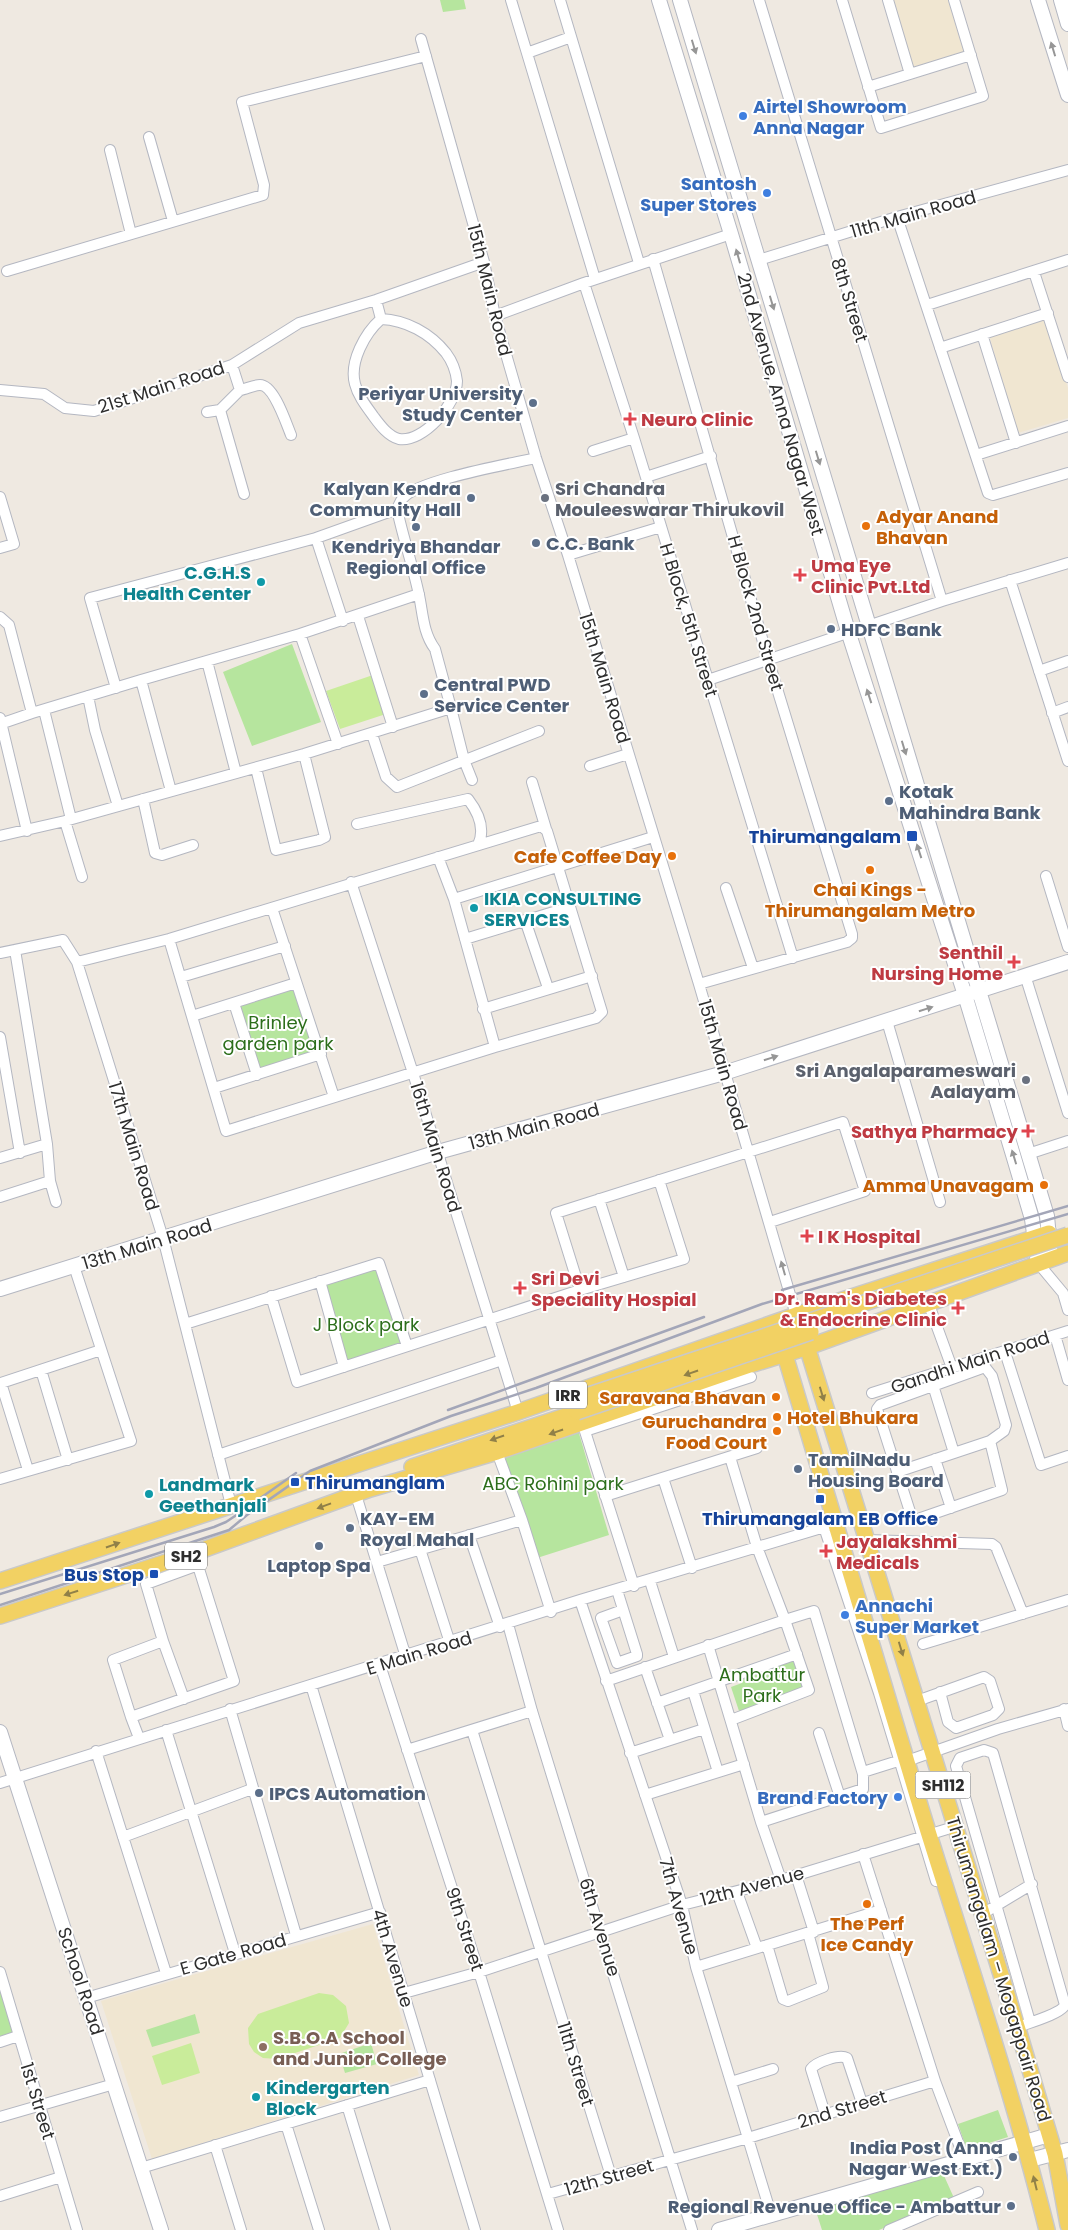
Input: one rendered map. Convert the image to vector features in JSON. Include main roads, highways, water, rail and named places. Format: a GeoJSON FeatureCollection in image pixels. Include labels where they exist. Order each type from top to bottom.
{"type":"FeatureCollection","features":[{"type":"Feature","properties":{"kind":"main road","name":"2nd Avenue, Anna Nagar West"},"geometry":{"type":"LineString","coordinates":[[659,0],[731,234],[848,631],[1028,1154],[1049,1233],[1045,1261]]}},
{"type":"Feature","properties":{"kind":"main road","name":"2nd Avenue, Anna Nagar West"},"geometry":{"type":"LineString","coordinates":[[680,0],[868,626],[972,994],[1032,1219],[1034,1238],[1045,1261]]}},
{"type":"Feature","properties":{"kind":"main road"},"geometry":{"type":"LineString","coordinates":[[1038,0],[1068,95]]}},
{"type":"Feature","properties":{"kind":"main road"},"geometry":{"type":"LineString","coordinates":[[1061,0],[1068,24]]}},
{"type":"Feature","properties":{"kind":"main road","name":"13th Main Road"},"geometry":{"type":"LineString","coordinates":[[0,1289],[250,1213],[438,1152],[724,1073],[1068,962]]}},
{"type":"Feature","properties":{"kind":"main road","name":"IRR"},"geometry":{"type":"LineString","coordinates":[[359,1464],[518,1412],[775,1322],[1049,1233]]}},
{"type":"Feature","properties":{"kind":"main road","name":"SH2"},"geometry":{"type":"LineString","coordinates":[[0,1581],[359,1464],[381,1464],[579,1416],[1068,1235]]}},
{"type":"Feature","properties":{"kind":"main road","name":"SH2"},"geometry":{"type":"LineString","coordinates":[[0,1616],[196,1559],[363,1492],[381,1478],[579,1416],[1068,1244]]}},
{"type":"Feature","properties":{"kind":"main road","name":"IRR"},"geometry":{"type":"LineString","coordinates":[[363,1492],[497,1452],[579,1416],[718,1376],[808,1347],[928,1302],[1068,1253]]}},
{"type":"Feature","properties":{"kind":"main road","name":"Thirumangalam – Mogappair Road"},"geometry":{"type":"LineString","coordinates":[[796,1315],[808,1347],[932,1751],[984,1913],[1024,2025],[1049,2135],[1061,2152],[1068,2222]]}},
{"type":"Feature","properties":{"kind":"main road","name":"Thirumangalam – Mogappair Road"},"geometry":{"type":"LineString","coordinates":[[775,1322],[806,1428],[831,1525],[1020,2142],[1030,2160],[1047,2230]]}},
{"type":"Feature","properties":{"kind":"main road"},"geometry":{"type":"LineString","coordinates":[[709,1345],[718,1376]]}},
{"type":"Feature","properties":{"kind":"main road","name":"School Road"},"geometry":{"type":"LineString","coordinates":[[0,1732],[161,2230]]}},
{"type":"Feature","properties":{"kind":"main road"},"geometry":{"type":"LineString","coordinates":[[719,2230],[1049,2135]]}},
{"type":"Feature","properties":{"kind":"main road"},"geometry":{"type":"LineString","coordinates":[[1030,2160],[1061,2152]]}},
{"type":"Feature","properties":{"kind":"railway"},"geometry":{"type":"LineString","coordinates":[[782,1290],[1068,1206]]}},
{"type":"Feature","properties":{"kind":"railway"},"geometry":{"type":"LineString","coordinates":[[0,1605],[229,1530],[247,1515],[310,1471],[451,1416],[536,1388],[762,1304],[1068,1214]]}},
{"type":"Feature","properties":{"kind":"railway"},"geometry":{"type":"LineString","coordinates":[[448,1410],[704,1317]]}},
{"type":"Feature","properties":{"kind":"railway"},"geometry":{"type":"LineString","coordinates":[[259,1499],[296,1473]]}},
{"type":"Feature","properties":{"kind":"railway"},"geometry":{"type":"LineString","coordinates":[[0,1594],[214,1527],[238,1514]]}},
{"type":"Feature","properties":{"kind":"place","name":"Airtel Showroom Anna Nagar"},"geometry":{"type":"Point","coordinates":[743,116]}},
{"type":"Feature","properties":{"kind":"place","name":"Santosh Super Stores"},"geometry":{"type":"Point","coordinates":[767,193]}},
{"type":"Feature","properties":{"kind":"place","name":"Periyar University Study Center"},"geometry":{"type":"Point","coordinates":[533,403]}},
{"type":"Feature","properties":{"kind":"place","name":"Neuro Clinic"},"geometry":{"type":"Point","coordinates":[630,419]}},
{"type":"Feature","properties":{"kind":"place","name":"Kalyan Kendra Community Hall"},"geometry":{"type":"Point","coordinates":[471,498]}},
{"type":"Feature","properties":{"kind":"place","name":"Sri Chandra Mouleeswarar Thirukovil"},"geometry":{"type":"Point","coordinates":[545,498]}},
{"type":"Feature","properties":{"kind":"place","name":"Adyar Anand Bhavan"},"geometry":{"type":"Point","coordinates":[866,526]}},
{"type":"Feature","properties":{"kind":"place","name":"Kendriya Bhandar Regional Office"},"geometry":{"type":"Point","coordinates":[416,527]}},
{"type":"Feature","properties":{"kind":"place","name":"C.C. Bank"},"geometry":{"type":"Point","coordinates":[536,543]}},
{"type":"Feature","properties":{"kind":"place","name":"Uma Eye Clinic Pvt.Ltd"},"geometry":{"type":"Point","coordinates":[800,575]}},
{"type":"Feature","properties":{"kind":"place","name":"C.G.H.S Health Center"},"geometry":{"type":"Point","coordinates":[261,582]}},
{"type":"Feature","properties":{"kind":"place","name":"HDFC Bank"},"geometry":{"type":"Point","coordinates":[831,629]}},
{"type":"Feature","properties":{"kind":"place","name":"Central PWD Service Center"},"geometry":{"type":"Point","coordinates":[424,694]}},
{"type":"Feature","properties":{"kind":"place","name":"Kotak Mahindra Bank"},"geometry":{"type":"Point","coordinates":[889,801]}},
{"type":"Feature","properties":{"kind":"place","name":"Thirumangalam"},"geometry":{"type":"Point","coordinates":[912,836]}},
{"type":"Feature","properties":{"kind":"place","name":"Cafe Coffee Day"},"geometry":{"type":"Point","coordinates":[672,856]}},
{"type":"Feature","properties":{"kind":"place","name":"Chai Kings - Thirumangalam Metro"},"geometry":{"type":"Point","coordinates":[870,870]}},
{"type":"Feature","properties":{"kind":"place","name":"IKIA CONSULTING SERVICES"},"geometry":{"type":"Point","coordinates":[474,908]}},
{"type":"Feature","properties":{"kind":"place","name":"Senthil Nursing Home"},"geometry":{"type":"Point","coordinates":[1014,962]}},
{"type":"Feature","properties":{"kind":"place","name":"Sri Angalaparameswari Aalayam"},"geometry":{"type":"Point","coordinates":[1026,1080]}},
{"type":"Feature","properties":{"kind":"place","name":"Sathya Pharmacy"},"geometry":{"type":"Point","coordinates":[1028,1131]}},
{"type":"Feature","properties":{"kind":"place","name":"Amma Unavagam"},"geometry":{"type":"Point","coordinates":[1044,1185]}},
{"type":"Feature","properties":{"kind":"place","name":"I K Hospital"},"geometry":{"type":"Point","coordinates":[807,1236]}},
{"type":"Feature","properties":{"kind":"place","name":"Sri Devi Speciality Hospial"},"geometry":{"type":"Point","coordinates":[520,1288]}},
{"type":"Feature","properties":{"kind":"place","name":"Dr. Ram's Diabetes & Endocrine Clinic"},"geometry":{"type":"Point","coordinates":[958,1308]}},
{"type":"Feature","properties":{"kind":"place","name":"Saravana Bhavan"},"geometry":{"type":"Point","coordinates":[776,1397]}},
{"type":"Feature","properties":{"kind":"place","name":"Hotel Bhukara"},"geometry":{"type":"Point","coordinates":[777,1417]}},
{"type":"Feature","properties":{"kind":"place","name":"Guruchandra Food Court"},"geometry":{"type":"Point","coordinates":[777,1431]}},
{"type":"Feature","properties":{"kind":"place","name":"TamilNadu Housing Board"},"geometry":{"type":"Point","coordinates":[798,1469]}},
{"type":"Feature","properties":{"kind":"place","name":"Thirumanglam"},"geometry":{"type":"Point","coordinates":[295,1482]}},
{"type":"Feature","properties":{"kind":"place","name":"Landmark Geethanjali"},"geometry":{"type":"Point","coordinates":[149,1494]}},
{"type":"Feature","properties":{"kind":"place","name":"Thirumangalam EB Office"},"geometry":{"type":"Point","coordinates":[820,1499]}},
{"type":"Feature","properties":{"kind":"place","name":"KAY-EM Royal Mahal"},"geometry":{"type":"Point","coordinates":[350,1528]}},
{"type":"Feature","properties":{"kind":"place","name":"Laptop Spa"},"geometry":{"type":"Point","coordinates":[319,1546]}},
{"type":"Feature","properties":{"kind":"place","name":"Jayalakshmi Medicals"},"geometry":{"type":"Point","coordinates":[826,1551]}},
{"type":"Feature","properties":{"kind":"place","name":"Bus Stop"},"geometry":{"type":"Point","coordinates":[154,1574]}},
{"type":"Feature","properties":{"kind":"place","name":"Annachi Super Market"},"geometry":{"type":"Point","coordinates":[845,1615]}},
{"type":"Feature","properties":{"kind":"place","name":"IPCS Automation"},"geometry":{"type":"Point","coordinates":[259,1793]}},
{"type":"Feature","properties":{"kind":"place","name":"Brand Factory"},"geometry":{"type":"Point","coordinates":[898,1797]}},
{"type":"Feature","properties":{"kind":"place","name":"The Perf Ice Candy"},"geometry":{"type":"Point","coordinates":[867,1904]}},
{"type":"Feature","properties":{"kind":"place","name":"S.B.O.A School and Junior College"},"geometry":{"type":"Point","coordinates":[263,2047]}},
{"type":"Feature","properties":{"kind":"place","name":"Kindergarten Block"},"geometry":{"type":"Point","coordinates":[256,2097]}},
{"type":"Feature","properties":{"kind":"place","name":"India Post (Anna Nagar West Ext.)"},"geometry":{"type":"Point","coordinates":[1013,2157]}},
{"type":"Feature","properties":{"kind":"place","name":"Regional Revenue Office - Ambattur"},"geometry":{"type":"Point","coordinates":[1011,2206]}},
{"type":"Feature","properties":{"kind":"park label","name":"Brinley garden park"},"geometry":{"type":"Point","coordinates":[278,1032]}},
{"type":"Feature","properties":{"kind":"park label","name":"J Block park"},"geometry":{"type":"Point","coordinates":[366,1324]}},
{"type":"Feature","properties":{"kind":"park label","name":"ABC Rohini park"},"geometry":{"type":"Point","coordinates":[553,1483]}},
{"type":"Feature","properties":{"kind":"park label","name":"Ambattur Park"},"geometry":{"type":"Point","coordinates":[762,1684]}}]}
